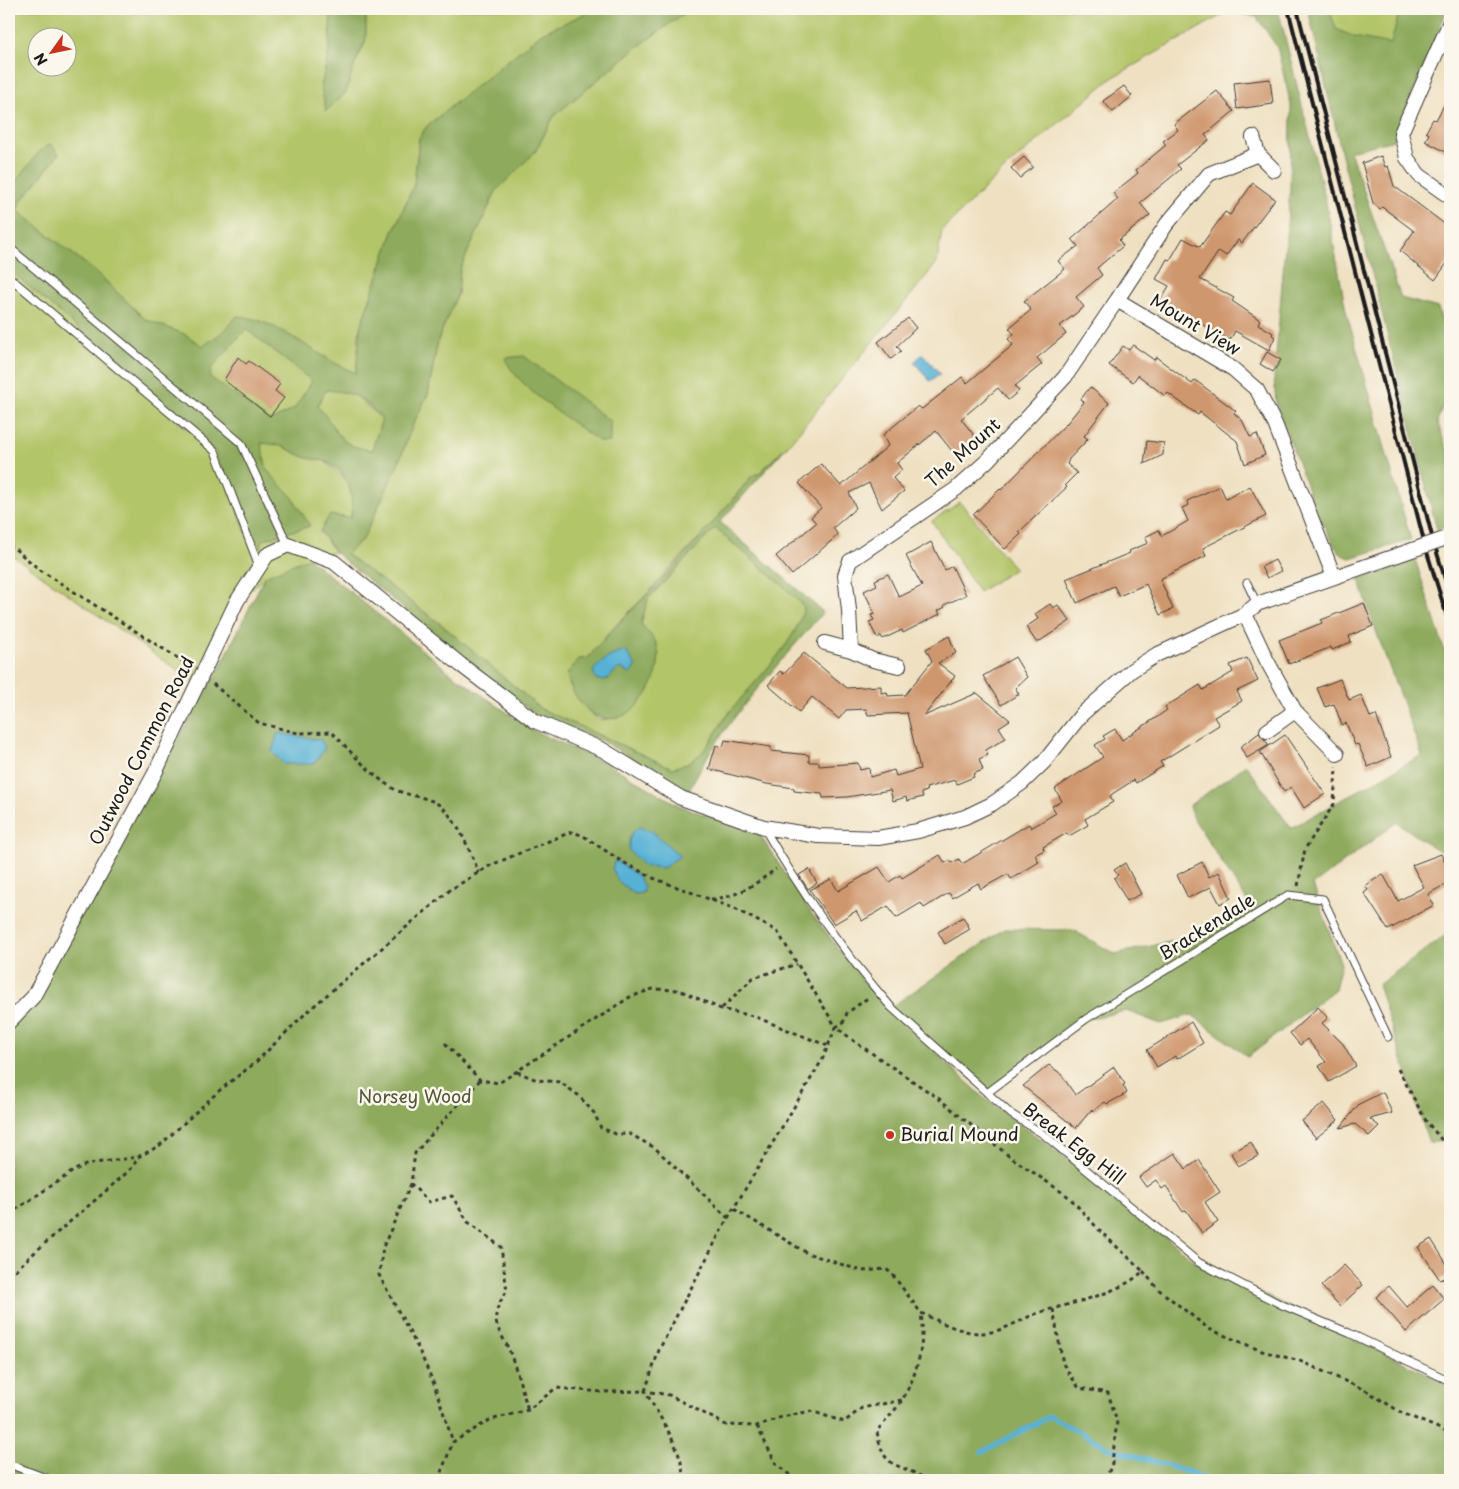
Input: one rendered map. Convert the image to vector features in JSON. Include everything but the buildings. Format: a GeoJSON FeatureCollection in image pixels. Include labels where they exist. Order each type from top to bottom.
{"type":"FeatureCollection","features":[{"type":"Feature","properties":{"kind":"street"},"geometry":{"type":"LineString","coordinates":[[1450,22],[1401,133],[1407,158],[1419,175],[1450,196]]}},
{"type":"Feature","properties":{"kind":"street"},"geometry":{"type":"LineString","coordinates":[[1253,137],[1258,154],[1274,170]]}},
{"type":"Feature","properties":{"kind":"street"},"geometry":{"type":"LineString","coordinates":[[1117,300],[1166,226],[1209,174],[1258,154]]}},
{"type":"Feature","properties":{"kind":"street","name":"Mount View"},"geometry":{"type":"LineString","coordinates":[[1117,300],[1233,369],[1257,390],[1275,424],[1334,577]]}},
{"type":"Feature","properties":{"kind":"street","name":"The Mount"},"geometry":{"type":"LineString","coordinates":[[851,650],[845,575],[850,560],[956,489],[988,460],[1065,377],[1117,300]]}},
{"type":"Feature","properties":{"kind":"street"},"geometry":{"type":"LineString","coordinates":[[288,545],[334,562],[461,665],[535,721],[603,750],[681,798],[764,827],[818,836],[878,838],[918,831],[966,817],[992,804],[1022,783],[1044,762],[1082,714],[1132,670],[1156,655],[1245,614],[1257,604],[1447,538]]}},
{"type":"Feature","properties":{"kind":"street","name":"Outwood Common Road"},"geometry":{"type":"LineString","coordinates":[[9,1022],[34,997],[155,773],[237,601],[267,555],[288,545]]}},
{"type":"Feature","properties":{"kind":"street"},"geometry":{"type":"LineString","coordinates":[[1245,614],[1267,662],[1295,711],[1337,754]]}},
{"type":"Feature","properties":{"kind":"street"},"geometry":{"type":"LineString","coordinates":[[825,642],[851,650],[873,660],[899,666]]}},
{"type":"Feature","properties":{"kind":"street"},"geometry":{"type":"LineString","coordinates":[[1267,731],[1295,711]]}},
{"type":"Feature","properties":{"kind":"lane"},"geometry":{"type":"LineString","coordinates":[[9,247],[241,443],[288,545]]}},
{"type":"Feature","properties":{"kind":"lane"},"geometry":{"type":"LineString","coordinates":[[9,277],[216,451],[260,567]]}},
{"type":"Feature","properties":{"kind":"lane"},"geometry":{"type":"LineString","coordinates":[[1246,584],[1257,604]]}},
{"type":"Feature","properties":{"kind":"lane","name":"Break Egg Hill"},"geometry":{"type":"LineString","coordinates":[[764,827],[796,882],[838,941],[891,1007],[1011,1114],[1042,1134],[1198,1262],[1280,1304],[1349,1332],[1450,1381]]}},
{"type":"Feature","properties":{"kind":"lane","name":"Brackendale"},"geometry":{"type":"LineString","coordinates":[[987,1093],[1086,1020],[1288,895],[1323,899],[1388,1037]]}},
{"type":"Feature","properties":{"kind":"lane"},"geometry":{"type":"LineString","coordinates":[[9,1464],[50,1480]]}},
{"type":"Feature","properties":{"kind":"path"},"geometry":{"type":"LineString","coordinates":[[9,544],[40,570],[202,674],[259,723],[298,733],[332,732],[354,754],[395,789],[436,803],[444,808],[458,829],[479,873]]}},
{"type":"Feature","properties":{"kind":"path"},"geometry":{"type":"LineString","coordinates":[[1296,896],[1304,849],[1334,804],[1337,754]]}},
{"type":"Feature","properties":{"kind":"path"},"geometry":{"type":"LineString","coordinates":[[9,1214],[82,1167],[138,1157],[159,1146],[220,1090],[256,1062],[308,1010],[450,890],[479,873],[571,832],[582,835],[653,878],[734,908],[777,931],[836,1027],[938,1098],[1009,1156],[1069,1197],[1102,1234],[1143,1272],[1158,1289],[1209,1329],[1262,1351],[1300,1361],[1367,1392],[1402,1413],[1450,1433]]}},
{"type":"Feature","properties":{"kind":"path"},"geometry":{"type":"LineString","coordinates":[[708,899],[724,899],[736,894],[780,866]]}},
{"type":"Feature","properties":{"kind":"path"},"geometry":{"type":"LineString","coordinates":[[721,1009],[753,978],[798,964]]}},
{"type":"Feature","properties":{"kind":"path"},"geometry":{"type":"LineString","coordinates":[[445,1043],[480,1080],[499,1083],[630,997],[652,989],[679,990],[721,1009],[753,1016],[828,1046]]}},
{"type":"Feature","properties":{"kind":"path"},"geometry":{"type":"LineString","coordinates":[[682,1480],[684,1470],[668,1433],[645,1391],[659,1350],[728,1218],[822,1060],[836,1027],[843,1023],[847,1013],[878,991]]}},
{"type":"Feature","properties":{"kind":"path"},"geometry":{"type":"LineString","coordinates":[[1398,1069],[1426,1122],[1450,1150]]}},
{"type":"Feature","properties":{"kind":"path"},"geometry":{"type":"LineString","coordinates":[[516,1071],[537,1080],[560,1082],[578,1095],[594,1112],[601,1128],[616,1134],[630,1134],[655,1148],[728,1218]]}},
{"type":"Feature","properties":{"kind":"path"},"geometry":{"type":"LineString","coordinates":[[453,1442],[430,1375],[379,1275],[383,1247],[411,1184],[415,1152],[480,1080]]}},
{"type":"Feature","properties":{"kind":"path"},"geometry":{"type":"LineString","coordinates":[[9,1276],[43,1243],[76,1218],[133,1167],[138,1157]]}},
{"type":"Feature","properties":{"kind":"path"},"geometry":{"type":"LineString","coordinates":[[411,1184],[429,1202],[452,1196],[468,1222],[501,1247],[507,1291],[497,1304],[496,1329],[511,1355],[528,1410]]}},
{"type":"Feature","properties":{"kind":"path"},"geometry":{"type":"LineString","coordinates":[[734,1209],[807,1253],[862,1270],[886,1269],[892,1274],[921,1313],[924,1333],[915,1372],[902,1400],[877,1431],[878,1441],[888,1462],[927,1480]]}},
{"type":"Feature","properties":{"kind":"path"},"geometry":{"type":"LineString","coordinates":[[921,1313],[954,1328],[980,1333],[1011,1326],[1053,1309],[1118,1288],[1143,1272]]}},
{"type":"Feature","properties":{"kind":"path"},"geometry":{"type":"LineString","coordinates":[[1053,1309],[1063,1364],[1079,1388],[1108,1393],[1117,1420],[1112,1463],[1106,1480]]}},
{"type":"Feature","properties":{"kind":"path"},"geometry":{"type":"LineString","coordinates":[[438,1480],[453,1442],[490,1420],[528,1410],[556,1388],[583,1392],[645,1391],[669,1395],[726,1425],[757,1426],[782,1417],[811,1411],[844,1422],[862,1408],[902,1400]]}},
{"type":"Feature","properties":{"kind":"path"},"geometry":{"type":"LineString","coordinates":[[757,1426],[776,1464],[796,1480],[828,1475],[836,1480]]}},
{"type":"Feature","properties":{"kind":"green space","name":"Norsey Wood"},"geometry":{"type":"Polygon","coordinates":[[[9,9],[331,9],[329,52],[321,87],[354,66],[365,43],[366,9],[596,9],[542,33],[427,126],[419,138],[414,185],[393,232],[360,328],[358,360],[352,392],[382,419],[372,450],[354,449],[335,432],[326,462],[349,485],[352,498],[351,518],[320,531],[335,552],[308,558],[452,674],[532,730],[609,765],[680,806],[759,834],[811,913],[873,993],[984,1098],[1078,1167],[1196,1262],[1450,1385],[1450,1480],[9,1480],[33,997],[221,666],[264,578],[237,601],[197,684],[9,553],[9,269],[125,368],[172,417],[215,451],[262,540],[309,526],[145,319],[97,273],[9,204],[9,9]]]}},
{"type":"Feature","properties":{"kind":"green space"},"geometry":{"type":"Polygon","coordinates":[[[331,9],[366,9],[366,39],[354,66],[346,93],[326,111],[321,87],[329,52],[331,9]]]}},
{"type":"Feature","properties":{"kind":"green space"},"geometry":{"type":"Polygon","coordinates":[[[596,9],[690,9],[636,48],[554,116],[535,152],[496,191],[460,269],[458,293],[438,340],[428,394],[363,539],[346,554],[442,625],[541,709],[672,768],[677,767],[694,759],[708,746],[733,708],[770,666],[792,636],[804,607],[781,584],[715,528],[648,599],[641,624],[656,643],[658,661],[655,677],[648,692],[637,705],[625,715],[611,719],[596,716],[577,697],[567,674],[579,659],[588,658],[673,568],[752,476],[759,473],[789,444],[720,522],[823,612],[732,720],[701,767],[689,791],[604,742],[537,716],[335,552],[320,531],[330,515],[351,518],[351,493],[346,479],[335,467],[327,462],[307,458],[280,446],[261,443],[267,470],[293,498],[310,526],[262,540],[259,567],[215,451],[176,418],[125,368],[15,275],[9,276],[9,190],[39,152],[51,144],[59,154],[19,204],[18,211],[97,273],[145,319],[184,334],[203,346],[224,331],[237,316],[252,318],[282,331],[342,367],[356,373],[360,328],[393,232],[414,185],[419,138],[427,126],[542,33],[596,9]],[[246,329],[211,369],[210,377],[270,421],[294,409],[312,381],[246,329]],[[326,390],[317,406],[344,441],[360,448],[372,450],[382,419],[369,405],[352,394],[326,390]],[[626,651],[620,652],[607,680],[616,670],[621,668],[625,672],[636,666],[626,651]]]}},
{"type":"Feature","properties":{"kind":"green space"},"geometry":{"type":"Polygon","coordinates":[[[690,9],[1251,9],[1255,17],[1229,11],[1112,78],[1009,165],[942,230],[937,263],[789,444],[759,473],[752,476],[712,524],[612,629],[588,658],[588,712],[601,720],[620,717],[657,644],[641,624],[648,599],[715,528],[781,584],[804,607],[792,636],[770,666],[733,708],[705,749],[690,761],[672,768],[541,709],[442,625],[346,554],[363,539],[428,394],[438,340],[458,293],[460,269],[496,191],[535,152],[554,116],[636,48],[690,9]]]}},
{"type":"Feature","properties":{"kind":"green space"},"geometry":{"type":"Polygon","coordinates":[[[1251,9],[1278,9],[1326,202],[1346,311],[1411,540],[1350,558],[1338,552],[1315,509],[1276,403],[1274,379],[1290,189],[1291,105],[1277,47],[1251,9]]]}},
{"type":"Feature","properties":{"kind":"green space"},"geometry":{"type":"Polygon","coordinates":[[[1308,9],[1329,9],[1336,29],[1354,37],[1391,44],[1400,9],[1447,9],[1394,140],[1350,151],[1401,298],[1438,308],[1450,349],[1450,388],[1437,421],[1450,458],[1450,525],[1437,530],[1342,155],[1308,9]]]}},
{"type":"Feature","properties":{"kind":"green space"},"geometry":{"type":"Polygon","coordinates":[[[1318,9],[1447,9],[1394,140],[1318,9]]]}},
{"type":"Feature","properties":{"kind":"green space"},"geometry":{"type":"Polygon","coordinates":[[[524,356],[610,421],[610,442],[600,442],[561,415],[521,381],[505,358],[524,356]]]}},
{"type":"Feature","properties":{"kind":"green space"},"geometry":{"type":"Polygon","coordinates":[[[960,502],[1015,569],[979,592],[932,521],[960,502]]]}},
{"type":"Feature","properties":{"kind":"green space","name":"Norsey Wood"},"geometry":{"type":"Polygon","coordinates":[[[308,558],[452,674],[532,730],[609,765],[680,806],[759,834],[811,913],[873,993],[984,1098],[1078,1167],[1196,1262],[1450,1385],[1450,1480],[9,1480],[9,1020],[33,997],[107,861],[221,666],[265,576],[308,558]]]}},
{"type":"Feature","properties":{"kind":"green space"},"geometry":{"type":"Polygon","coordinates":[[[1415,559],[1450,668],[1450,857],[1397,822],[1313,885],[1341,964],[1335,989],[1248,1057],[1192,1015],[1161,1024],[1126,1011],[1086,1019],[987,1093],[891,1007],[1004,929],[1073,930],[1115,954],[1196,936],[1251,907],[1192,816],[1190,805],[1246,765],[1291,828],[1422,755],[1376,631],[1359,579],[1415,559]]]}},
{"type":"Feature","properties":{"kind":"green space"},"geometry":{"type":"Polygon","coordinates":[[[1450,932],[1450,1138],[1429,1143],[1378,985],[1450,932]]]}},
{"type":"Feature","properties":{"kind":"water"},"geometry":{"type":"Polygon","coordinates":[[[923,354],[940,374],[930,381],[914,362],[923,354]]]}},
{"type":"Feature","properties":{"kind":"water"},"geometry":{"type":"Polygon","coordinates":[[[626,651],[636,666],[634,671],[629,674],[621,668],[607,679],[596,679],[593,671],[600,663],[626,651]]]}},
{"type":"Feature","properties":{"kind":"water"},"geometry":{"type":"Polygon","coordinates":[[[278,733],[321,740],[325,748],[314,764],[284,764],[272,752],[278,733]]]}},
{"type":"Feature","properties":{"kind":"water"},"geometry":{"type":"Polygon","coordinates":[[[639,827],[652,831],[680,856],[663,868],[644,866],[629,851],[630,837],[639,827]]]}},
{"type":"Feature","properties":{"kind":"water"},"geometry":{"type":"Polygon","coordinates":[[[615,860],[638,876],[644,887],[642,893],[634,894],[618,881],[612,868],[615,860]]]}},
{"type":"Feature","properties":{"kind":"waterway"},"geometry":{"type":"LineString","coordinates":[[982,1452],[1050,1416],[1109,1448],[1195,1474],[1206,1480]]}},
{"type":"Feature","properties":{"kind":"railway"},"geometry":{"type":"LineString","coordinates":[[1288,9],[1426,549],[1450,626]]}},
{"type":"Feature","properties":{"kind":"railway"},"geometry":{"type":"LineString","coordinates":[[1297,9],[1433,540],[1450,595]]}},
{"type":"Feature","properties":{"kind":"place","name":"Burial Mound"},"geometry":{"type":"Point","coordinates":[890,1135]}}]}
